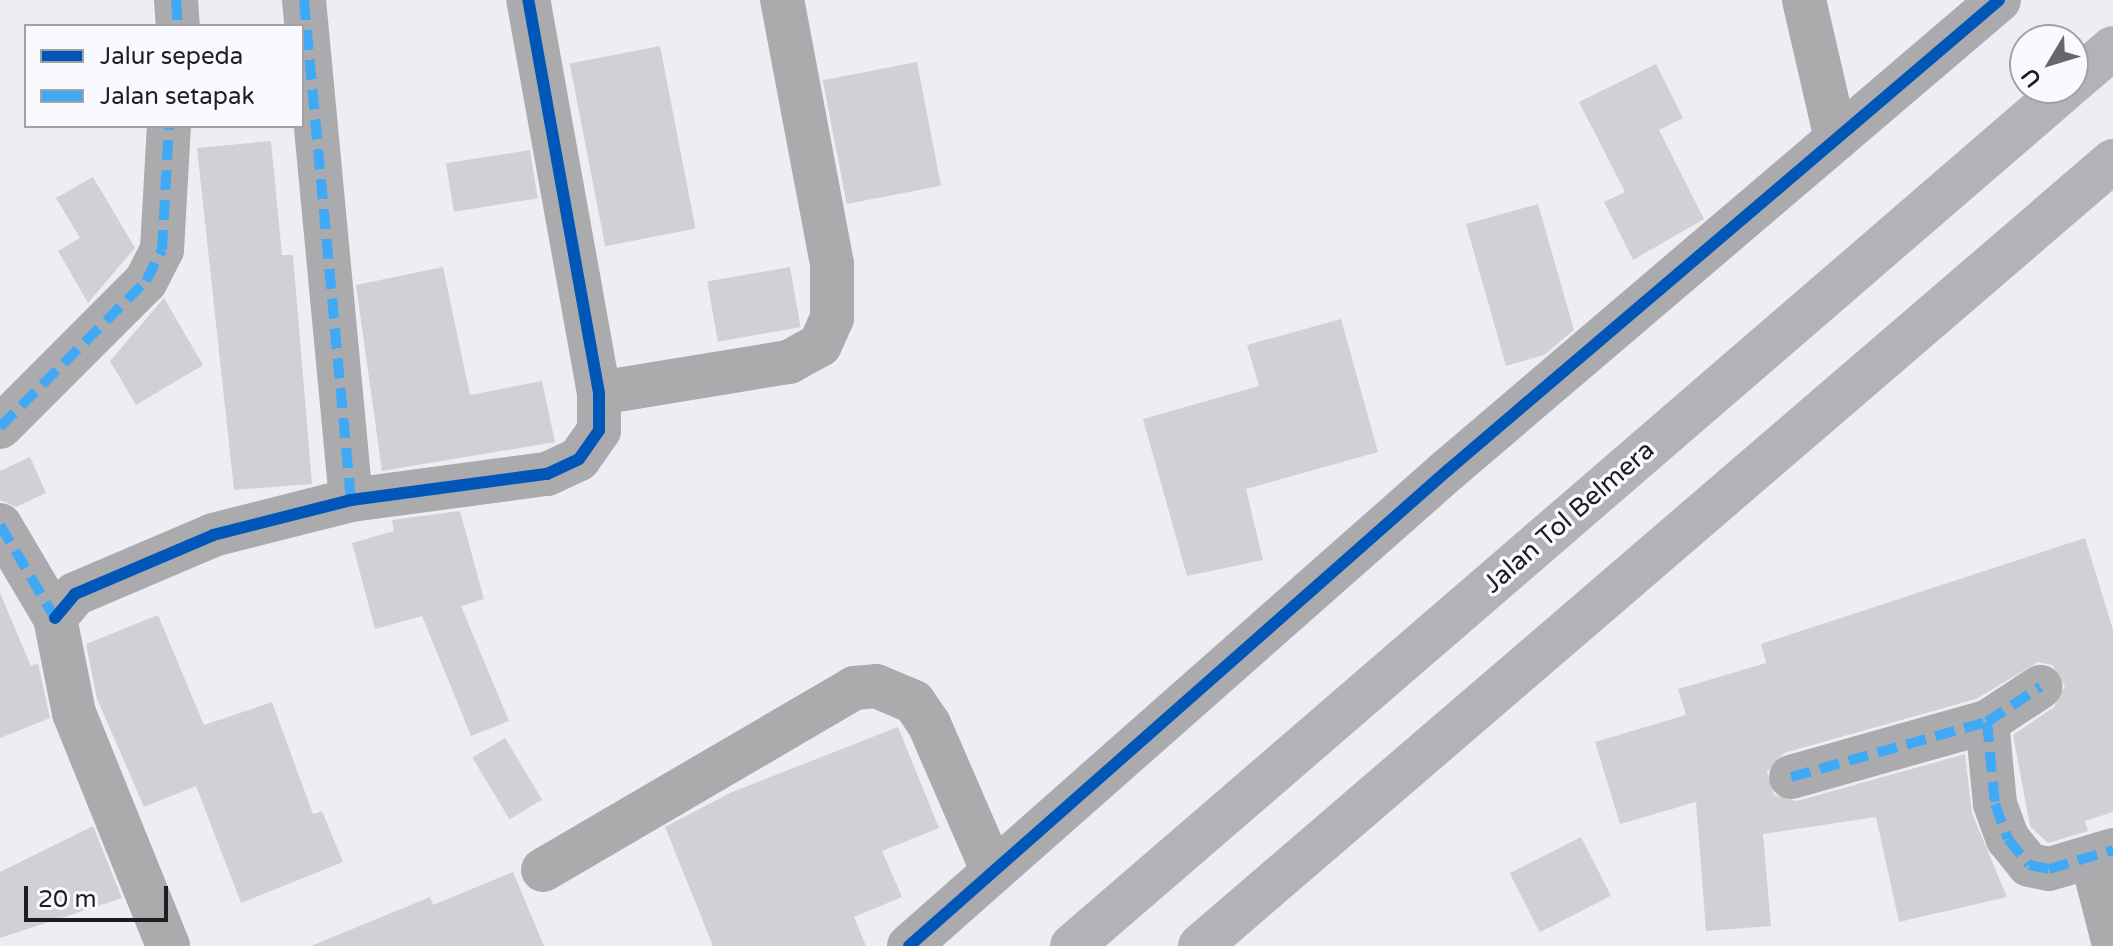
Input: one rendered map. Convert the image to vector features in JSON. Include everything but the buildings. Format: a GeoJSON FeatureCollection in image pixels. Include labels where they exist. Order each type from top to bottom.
{"type":"FeatureCollection","features":[{"type":"Feature","properties":{"kind":"highway"},"geometry":{"type":"LineString","coordinates":[[2089,68],[2113,48]]}},
{"type":"Feature","properties":{"kind":"highway","name":"Jalan Tol Belmera"},"geometry":{"type":"LineString","coordinates":[[1072,946],[2047,104]]}},
{"type":"Feature","properties":{"kind":"highway"},"geometry":{"type":"LineString","coordinates":[[1200,946],[2113,161]]}},
{"type":"Feature","properties":{"kind":"street"},"geometry":{"type":"LineString","coordinates":[[176,0],[178,24]]}},
{"type":"Feature","properties":{"kind":"street"},"geometry":{"type":"LineString","coordinates":[[304,0],[351,500]]}},
{"type":"Feature","properties":{"kind":"street"},"geometry":{"type":"LineString","coordinates":[[55,618],[75,594],[213,535],[351,500],[547,474],[579,459],[599,430],[599,393],[528,0]]}},
{"type":"Feature","properties":{"kind":"street"},"geometry":{"type":"LineString","coordinates":[[599,393],[789,362],[820,345],[832,318],[832,264],[782,0]]}},
{"type":"Feature","properties":{"kind":"street"},"geometry":{"type":"LineString","coordinates":[[1804,0],[1836,139]]}},
{"type":"Feature","properties":{"kind":"street"},"geometry":{"type":"LineString","coordinates":[[909,946],[1999,0]]}},
{"type":"Feature","properties":{"kind":"street"},"geometry":{"type":"LineString","coordinates":[[0,427],[146,281],[162,250],[169,128]]}},
{"type":"Feature","properties":{"kind":"street"},"geometry":{"type":"LineString","coordinates":[[0,525],[55,618],[74,713],[165,945]]}},
{"type":"Feature","properties":{"kind":"street"},"geometry":{"type":"LineString","coordinates":[[543,870],[854,688],[876,686],[914,702],[929,724],[993,872]]}},
{"type":"Feature","properties":{"kind":"street"},"geometry":{"type":"LineString","coordinates":[[1791,777],[1987,722],[2040,687]]}},
{"type":"Feature","properties":{"kind":"street"},"geometry":{"type":"LineString","coordinates":[[1987,722],[1995,804],[2008,839],[2029,865],[2049,869],[2103,855],[2113,941]]}},
{"type":"Feature","properties":{"kind":"marked path"},"geometry":{"type":"LineString","coordinates":[[176,0],[178,24]]}},
{"type":"Feature","properties":{"kind":"marked path"},"geometry":{"type":"LineString","coordinates":[[304,0],[351,500]]}},
{"type":"Feature","properties":{"kind":"marked path"},"geometry":{"type":"LineString","coordinates":[[0,427],[146,281],[162,250],[169,128]]}},
{"type":"Feature","properties":{"kind":"marked path"},"geometry":{"type":"LineString","coordinates":[[0,525],[55,618]]}},
{"type":"Feature","properties":{"kind":"marked path"},"geometry":{"type":"LineString","coordinates":[[1791,777],[1987,722],[2040,687]]}},
{"type":"Feature","properties":{"kind":"marked path"},"geometry":{"type":"LineString","coordinates":[[1987,722],[1995,804],[2008,839],[2029,865],[2049,869],[2113,850]]}},
{"type":"Feature","properties":{"kind":"cycle path"},"geometry":{"type":"LineString","coordinates":[[55,618],[75,594],[213,535],[351,500],[547,474],[579,459],[599,430],[599,393],[528,0]]}},
{"type":"Feature","properties":{"kind":"cycle path"},"geometry":{"type":"LineString","coordinates":[[909,946],[1448,470],[1999,0]]}}]}
